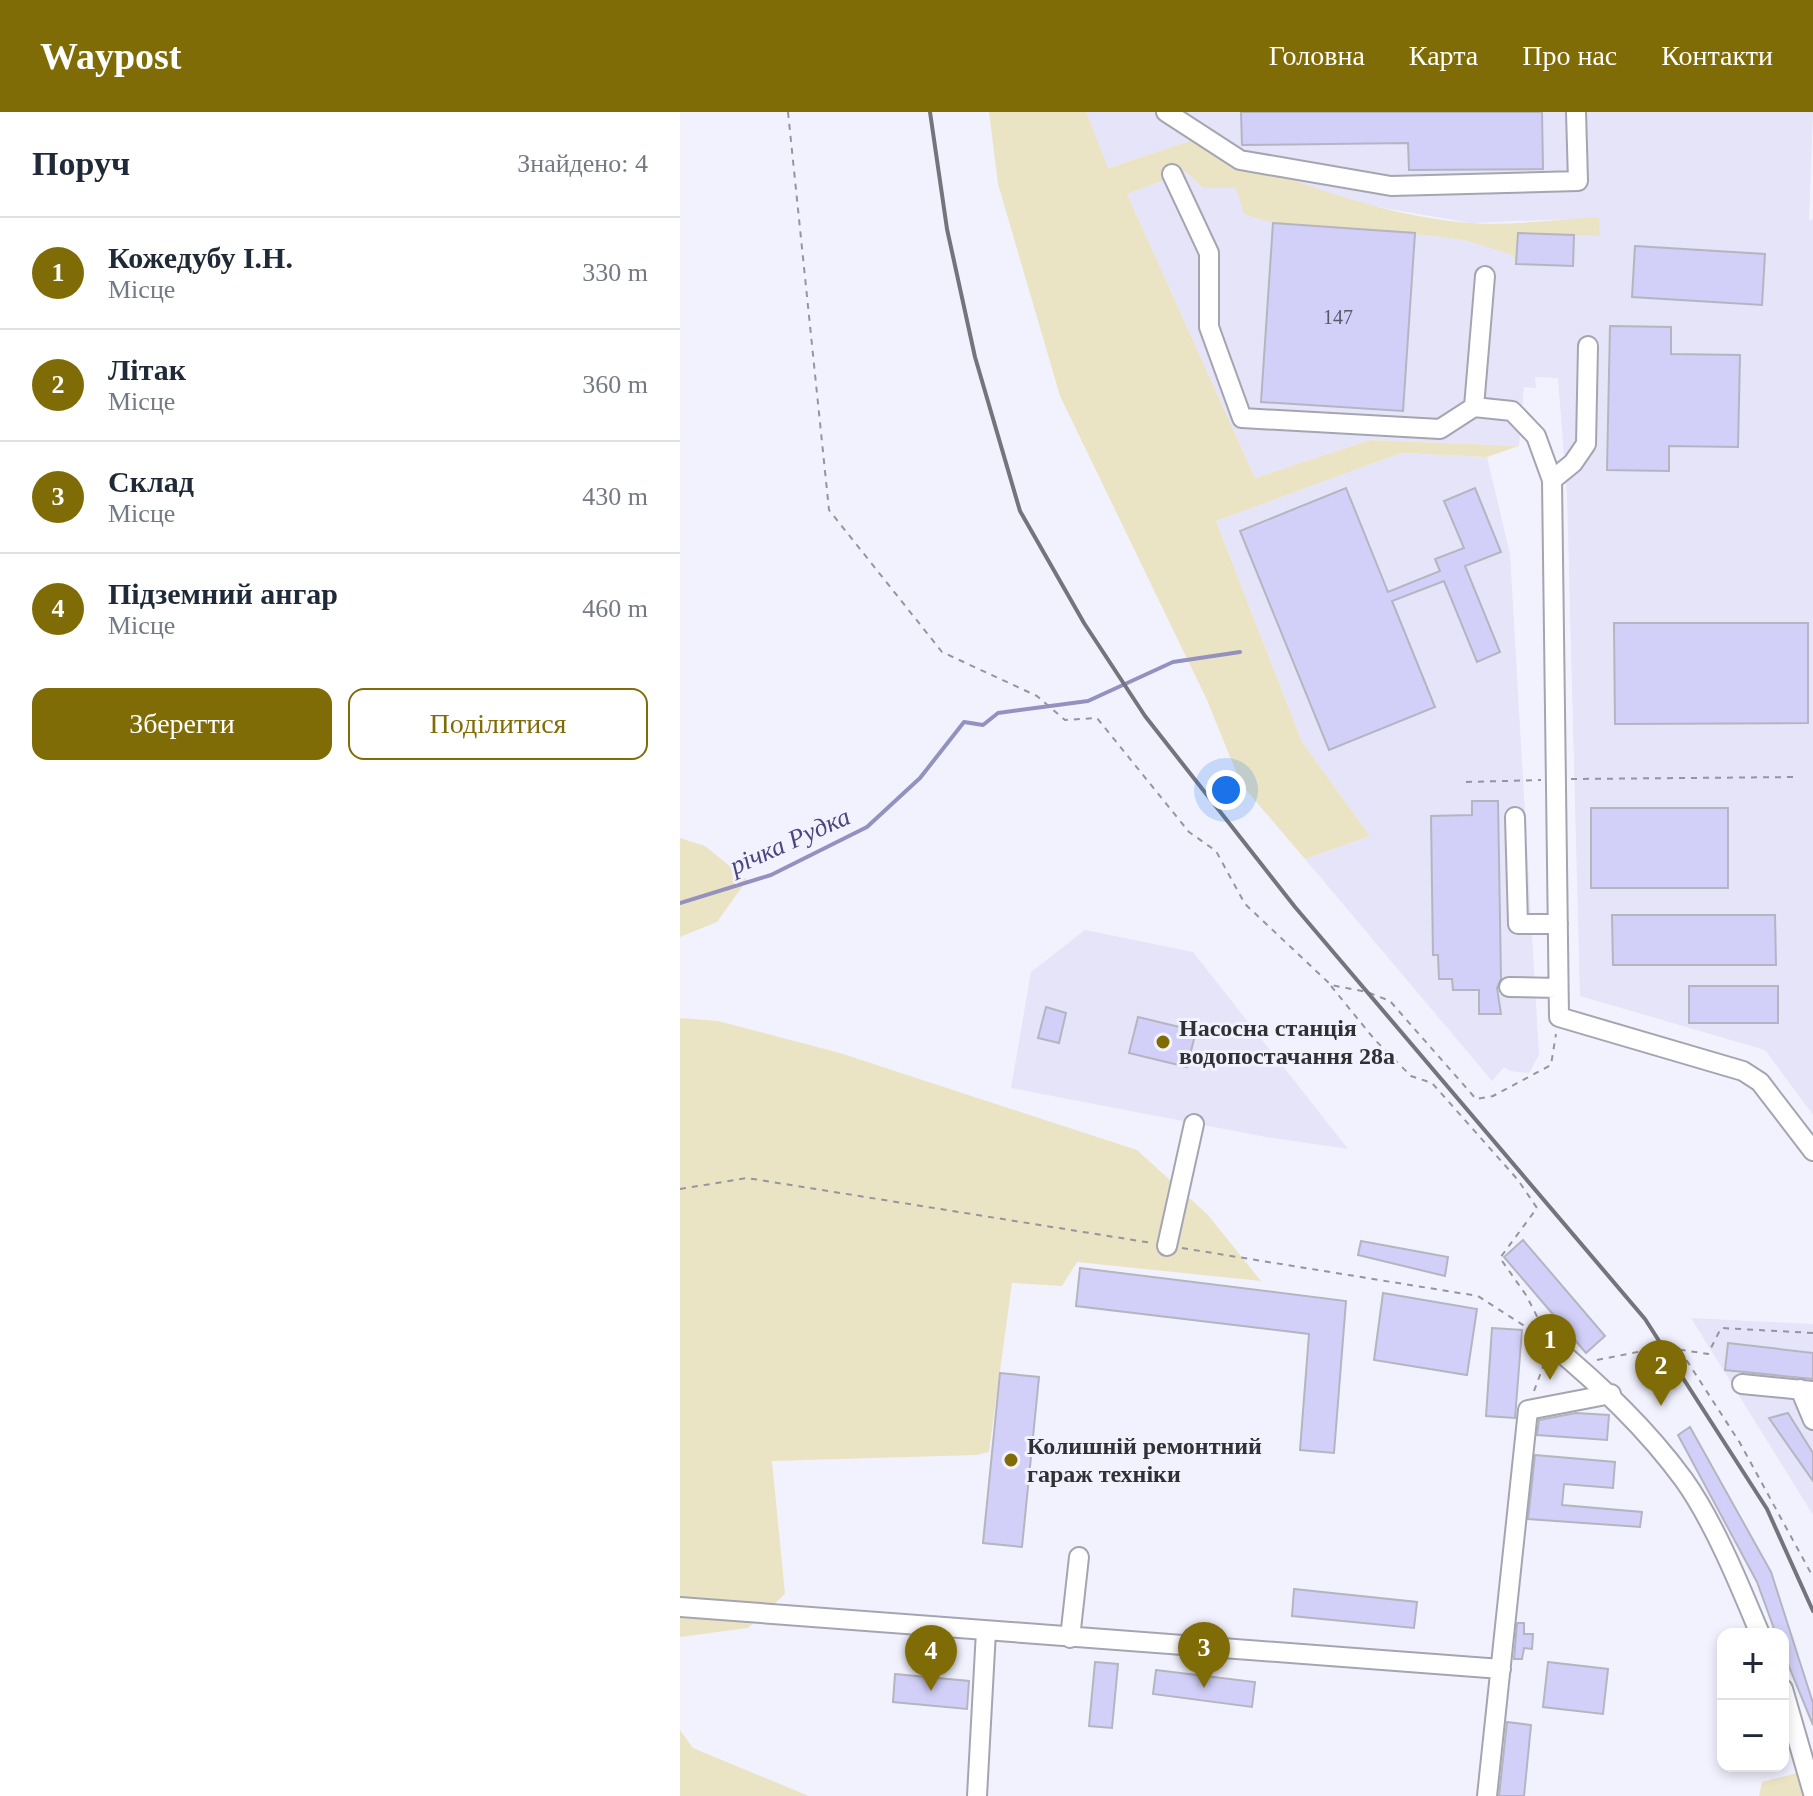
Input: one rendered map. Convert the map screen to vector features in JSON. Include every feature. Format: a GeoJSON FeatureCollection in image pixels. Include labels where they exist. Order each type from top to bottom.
{"type":"FeatureCollection","features":[{"type":"Feature","properties":{"kind":"street"},"geometry":{"type":"LineString","coordinates":[[1166,112],[1240,160],[1391,186],[1578,181],[1576,112]]}},
{"type":"Feature","properties":{"kind":"street"},"geometry":{"type":"LineString","coordinates":[[1172,174],[1209,253],[1209,327],[1242,418],[1440,429],[1474,407],[1512,411],[1536,436],[1552,480],[1559,1017],[1743,1071],[1760,1082],[1813,1151]]}},
{"type":"Feature","properties":{"kind":"street"},"geometry":{"type":"LineString","coordinates":[[1474,407],[1485,276]]}},
{"type":"Feature","properties":{"kind":"street"},"geometry":{"type":"LineString","coordinates":[[1552,480],[1573,463],[1586,444],[1588,346]]}},
{"type":"Feature","properties":{"kind":"street"},"geometry":{"type":"LineString","coordinates":[[1515,817],[1518,924],[1558,924]]}},
{"type":"Feature","properties":{"kind":"street"},"geometry":{"type":"LineString","coordinates":[[1509,987],[1558,988]]}},
{"type":"Feature","properties":{"kind":"street"},"geometry":{"type":"LineString","coordinates":[[1167,1246],[1194,1124]]}},
{"type":"Feature","properties":{"kind":"street"},"geometry":{"type":"LineString","coordinates":[[1551,1344],[1611,1394],[1685,1481],[1739,1583],[1758,1628]]}},
{"type":"Feature","properties":{"kind":"street"},"geometry":{"type":"LineString","coordinates":[[1742,1384],[1807,1390],[1813,1420]]}},
{"type":"Feature","properties":{"kind":"street"},"geometry":{"type":"LineString","coordinates":[[1487,1796],[1528,1410],[1611,1394]]}},
{"type":"Feature","properties":{"kind":"street"},"geometry":{"type":"LineString","coordinates":[[1070,1638],[1079,1557]]}},
{"type":"Feature","properties":{"kind":"street"},"geometry":{"type":"LineString","coordinates":[[680,1607],[1501,1669]]}},
{"type":"Feature","properties":{"kind":"street"},"geometry":{"type":"LineString","coordinates":[[977,1796],[986,1631]]}},
{"type":"Feature","properties":{"kind":"street"},"geometry":{"type":"LineString","coordinates":[[1786,1700],[1813,1793]]}},
{"type":"Feature","properties":{"kind":"path"},"geometry":{"type":"LineString","coordinates":[[788,112],[829,510],[942,652],[1037,696],[1065,720],[1097,718],[1189,832],[1216,851],[1245,904],[1331,985],[1375,1040],[1411,1076],[1432,1083],[1518,1180],[1537,1208],[1500,1258],[1526,1295],[1551,1344],[1528,1410]]}},
{"type":"Feature","properties":{"kind":"path"},"geometry":{"type":"LineString","coordinates":[[1570,779],[1799,777]]}},
{"type":"Feature","properties":{"kind":"path"},"geometry":{"type":"LineString","coordinates":[[1466,782],[1540,780]]}},
{"type":"Feature","properties":{"kind":"path"},"geometry":{"type":"LineString","coordinates":[[1331,985],[1367,992],[1390,1001],[1476,1099],[1493,1096],[1551,1065],[1559,1017]]}},
{"type":"Feature","properties":{"kind":"path"},"geometry":{"type":"LineString","coordinates":[[680,1189],[747,1178],[1478,1296],[1551,1344]]}},
{"type":"Feature","properties":{"kind":"path"},"geometry":{"type":"LineString","coordinates":[[1578,1367],[1619,1354],[1663,1347],[1708,1354],[1721,1328],[1813,1333]]}},
{"type":"Feature","properties":{"kind":"path"},"geometry":{"type":"LineString","coordinates":[[1680,1350],[1740,1443],[1813,1577]]}},
{"type":"Feature","properties":{"kind":"shaded area"},"geometry":{"type":"Polygon","coordinates":[[[989,112],[1086,112],[1108,168],[1193,140],[1328,192],[1434,219],[1502,224],[1599,217],[1600,236],[1518,233],[1516,264],[1513,255],[1468,241],[1273,223],[1244,214],[1236,188],[1203,188],[1186,172],[1127,194],[1255,478],[1370,440],[1519,446],[1487,457],[1401,453],[1216,521],[1302,742],[1370,836],[1305,859],[1241,784],[1207,700],[1060,396],[998,184],[989,112]]]}},
{"type":"Feature","properties":{"kind":"shaded area"},"geometry":{"type":"Polygon","coordinates":[[[1085,112],[1813,112],[1809,221],[1813,219],[1813,1115],[1765,1050],[1580,996],[1567,494],[1558,378],[1535,377],[1536,388],[1524,387],[1519,446],[1370,440],[1255,478],[1127,194],[1186,172],[1203,188],[1236,188],[1415,233],[1476,242],[1513,255],[1517,261],[1518,233],[1599,218],[1471,223],[1372,206],[1290,181],[1194,140],[1107,168],[1085,112]]]}},
{"type":"Feature","properties":{"kind":"shaded area"},"geometry":{"type":"Polygon","coordinates":[[[1401,453],[1487,457],[1510,554],[1539,1055],[1529,1073],[1510,1071],[1504,1067],[1492,1081],[1305,859],[1370,836],[1302,742],[1216,521],[1401,453]]]}},
{"type":"Feature","properties":{"kind":"shaded area"},"geometry":{"type":"Polygon","coordinates":[[[680,838],[705,846],[747,880],[717,922],[680,937],[680,838]]]}},
{"type":"Feature","properties":{"kind":"shaded area"},"geometry":{"type":"Polygon","coordinates":[[[1085,930],[1193,952],[1348,1149],[1266,1137],[1011,1088],[1031,972],[1085,930]]]}},
{"type":"Feature","properties":{"kind":"shaded area"},"geometry":{"type":"Polygon","coordinates":[[[680,1018],[718,1021],[840,1053],[1137,1150],[1208,1215],[1261,1281],[1077,1262],[1062,1286],[1012,1283],[989,1452],[977,1455],[772,1461],[785,1594],[748,1628],[680,1637],[680,1018]]]}},
{"type":"Feature","properties":{"kind":"shaded area"},"geometry":{"type":"Polygon","coordinates":[[[1691,1318],[1813,1324],[1813,1515],[1691,1318]]]}},
{"type":"Feature","properties":{"kind":"shaded area"},"geometry":{"type":"Polygon","coordinates":[[[680,1730],[693,1748],[809,1796],[680,1796],[680,1730]]]}},
{"type":"Feature","properties":{"kind":"shaded area"},"geometry":{"type":"Polygon","coordinates":[[[1813,1769],[1813,1796],[1759,1796],[1762,1782],[1813,1769]]]}},
{"type":"Feature","properties":{"kind":"building"},"geometry":{"type":"Polygon","coordinates":[[[1241,112],[1542,112],[1543,169],[1409,170],[1408,143],[1242,145],[1241,112]]]}},
{"type":"Feature","properties":{"kind":"building"},"geometry":{"type":"Polygon","coordinates":[[[1273,223],[1415,233],[1403,411],[1261,402],[1273,223]]]}},
{"type":"Feature","properties":{"kind":"building"},"geometry":{"type":"Polygon","coordinates":[[[1518,233],[1574,235],[1573,266],[1516,264],[1518,233]]]}},
{"type":"Feature","properties":{"kind":"building"},"geometry":{"type":"Polygon","coordinates":[[[1635,246],[1765,254],[1762,305],[1632,297],[1635,246]]]}},
{"type":"Feature","properties":{"kind":"building"},"geometry":{"type":"Polygon","coordinates":[[[1610,326],[1671,327],[1671,354],[1740,355],[1738,447],[1669,446],[1669,471],[1607,470],[1610,326]]]}},
{"type":"Feature","properties":{"kind":"building"},"geometry":{"type":"Polygon","coordinates":[[[1346,488],[1388,592],[1440,571],[1435,559],[1464,548],[1444,501],[1475,488],[1501,552],[1465,566],[1500,652],[1477,662],[1444,581],[1392,601],[1435,707],[1329,750],[1240,531],[1346,488]]]}},
{"type":"Feature","properties":{"kind":"building"},"geometry":{"type":"Polygon","coordinates":[[[1614,623],[1808,623],[1808,723],[1615,724],[1614,623]]]}},
{"type":"Feature","properties":{"kind":"building"},"geometry":{"type":"Polygon","coordinates":[[[1472,801],[1498,801],[1501,979],[1497,988],[1501,1014],[1479,1014],[1479,990],[1453,990],[1452,979],[1439,979],[1438,955],[1433,955],[1431,816],[1472,815],[1472,801]]]}},
{"type":"Feature","properties":{"kind":"building"},"geometry":{"type":"Polygon","coordinates":[[[1591,808],[1728,808],[1728,888],[1591,888],[1591,808]]]}},
{"type":"Feature","properties":{"kind":"building"},"geometry":{"type":"Polygon","coordinates":[[[1612,915],[1775,915],[1776,965],[1613,965],[1612,915]]]}},
{"type":"Feature","properties":{"kind":"building"},"geometry":{"type":"Polygon","coordinates":[[[1689,986],[1778,986],[1778,1023],[1689,1023],[1689,986]]]}},
{"type":"Feature","properties":{"kind":"building"},"geometry":{"type":"Polygon","coordinates":[[[1046,1007],[1066,1013],[1059,1043],[1038,1038],[1046,1007]]]}},
{"type":"Feature","properties":{"kind":"building","name":"Насосна станція водопостачання 28а"},"geometry":{"type":"Polygon","coordinates":[[[1138,1017],[1196,1031],[1187,1067],[1129,1053],[1138,1017]]]}},
{"type":"Feature","properties":{"kind":"building"},"geometry":{"type":"Polygon","coordinates":[[[1523,1240],[1605,1336],[1586,1353],[1504,1257],[1523,1240]]]}},
{"type":"Feature","properties":{"kind":"building"},"geometry":{"type":"Polygon","coordinates":[[[1361,1241],[1448,1257],[1445,1276],[1358,1255],[1361,1241]]]}},
{"type":"Feature","properties":{"kind":"building"},"geometry":{"type":"Polygon","coordinates":[[[1080,1268],[1346,1301],[1334,1453],[1300,1450],[1309,1334],[1076,1306],[1080,1268]]]}},
{"type":"Feature","properties":{"kind":"building"},"geometry":{"type":"Polygon","coordinates":[[[1383,1293],[1477,1309],[1467,1375],[1374,1360],[1383,1293]]]}},
{"type":"Feature","properties":{"kind":"building"},"geometry":{"type":"Polygon","coordinates":[[[1492,1328],[1522,1330],[1515,1418],[1486,1416],[1492,1328]]]}},
{"type":"Feature","properties":{"kind":"building"},"geometry":{"type":"Polygon","coordinates":[[[1728,1343],[1813,1353],[1813,1379],[1725,1370],[1728,1343]]]}},
{"type":"Feature","properties":{"kind":"building","name":"Колишній ремонтний гараж техніки"},"geometry":{"type":"Polygon","coordinates":[[[1000,1373],[1039,1377],[1022,1547],[983,1543],[1000,1373]]]}},
{"type":"Feature","properties":{"kind":"building"},"geometry":{"type":"Polygon","coordinates":[[[1576,1413],[1609,1415],[1607,1440],[1537,1435],[1539,1420],[1576,1413]]]}},
{"type":"Feature","properties":{"kind":"building"},"geometry":{"type":"Polygon","coordinates":[[[1788,1413],[1813,1453],[1813,1481],[1769,1418],[1788,1413]]]}},
{"type":"Feature","properties":{"kind":"building"},"geometry":{"type":"Polygon","coordinates":[[[1690,1427],[1771,1572],[1789,1628],[1774,1628],[1757,1582],[1678,1435],[1690,1427]]]}},
{"type":"Feature","properties":{"kind":"building"},"geometry":{"type":"Polygon","coordinates":[[[1535,1455],[1615,1462],[1613,1488],[1564,1484],[1562,1505],[1642,1512],[1640,1527],[1528,1519],[1535,1455]]]}},
{"type":"Feature","properties":{"kind":"building"},"geometry":{"type":"Polygon","coordinates":[[[1294,1589],[1417,1602],[1414,1628],[1292,1616],[1294,1589]]]}},
{"type":"Feature","properties":{"kind":"building"},"geometry":{"type":"Polygon","coordinates":[[[1517,1623],[1524,1623],[1524,1634],[1533,1634],[1532,1649],[1524,1648],[1522,1659],[1514,1659],[1517,1623]]]}},
{"type":"Feature","properties":{"kind":"building"},"geometry":{"type":"Polygon","coordinates":[[[1789,1628],[1813,1703],[1813,1725],[1789,1667],[1789,1628]]]}},
{"type":"Feature","properties":{"kind":"building"},"geometry":{"type":"Polygon","coordinates":[[[1095,1662],[1118,1664],[1112,1728],[1089,1726],[1095,1662]]]}},
{"type":"Feature","properties":{"kind":"building"},"geometry":{"type":"Polygon","coordinates":[[[1548,1662],[1608,1669],[1603,1714],[1543,1707],[1548,1662]]]}},
{"type":"Feature","properties":{"kind":"building"},"geometry":{"type":"Polygon","coordinates":[[[1156,1670],[1255,1682],[1252,1707],[1153,1694],[1156,1670]]]}},
{"type":"Feature","properties":{"kind":"building"},"geometry":{"type":"Polygon","coordinates":[[[895,1674],[969,1681],[967,1709],[893,1702],[895,1674]]]}},
{"type":"Feature","properties":{"kind":"building"},"geometry":{"type":"Polygon","coordinates":[[[1507,1722],[1531,1725],[1524,1796],[1499,1796],[1507,1722]]]}},
{"type":"Feature","properties":{"kind":"waterway","name":"річка Рудка"},"geometry":{"type":"LineString","coordinates":[[680,903],[771,875],[867,827],[920,778],[964,722],[983,725],[998,713],[1088,701],[1173,662],[1240,652]]}},
{"type":"Feature","properties":{"kind":"railway"},"geometry":{"type":"LineString","coordinates":[[930,112],[947,229],[975,357],[1020,511],[1084,623],[1145,716],[1295,907],[1645,1319],[1767,1509],[1813,1611]]}},
{"type":"Feature","properties":{"kind":"place","name":"Насосна станція водопостачання 28а"},"geometry":{"type":"Point","coordinates":[1163,1042]}},
{"type":"Feature","properties":{"kind":"place","name":"Кожедубу І.Н."},"geometry":{"type":"Point","coordinates":[1550,1380]}},
{"type":"Feature","properties":{"kind":"place","name":"Літак"},"geometry":{"type":"Point","coordinates":[1661,1406]}},
{"type":"Feature","properties":{"kind":"place","name":"Колишній ремонтний гараж техніки"},"geometry":{"type":"Point","coordinates":[1011,1460]}},
{"type":"Feature","properties":{"kind":"place","name":"Склад"},"geometry":{"type":"Point","coordinates":[1204,1688]}},
{"type":"Feature","properties":{"kind":"place","name":"Підземний ангар"},"geometry":{"type":"Point","coordinates":[931,1691]}}]}
